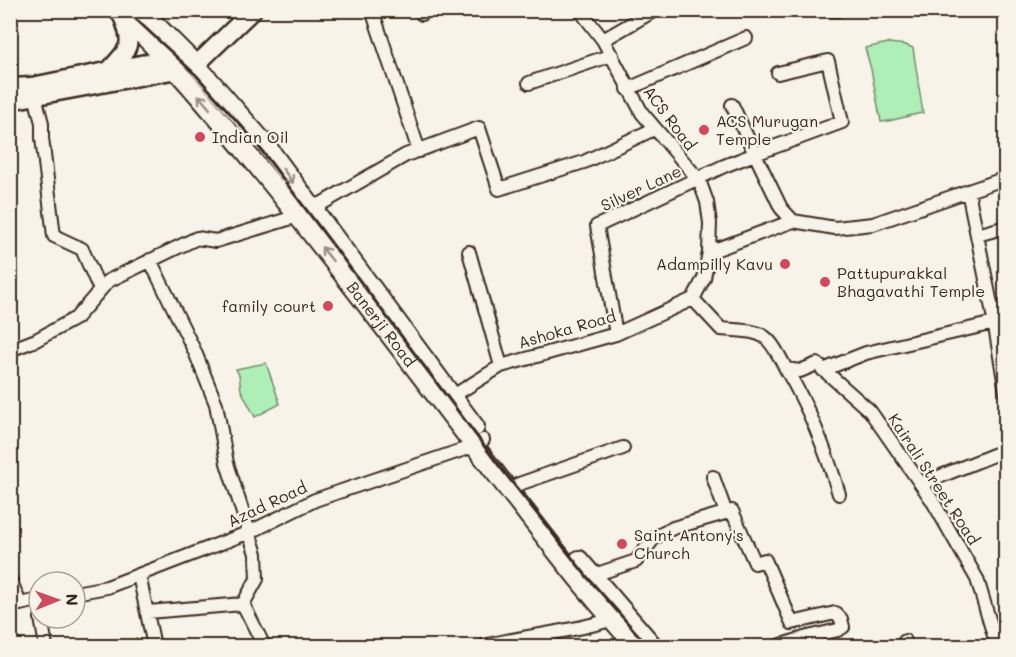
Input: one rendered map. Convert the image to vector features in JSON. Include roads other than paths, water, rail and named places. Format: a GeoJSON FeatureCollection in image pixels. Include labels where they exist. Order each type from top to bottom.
{"type":"FeatureCollection","features":[{"type":"Feature","properties":{"kind":"main road","name":"Banerji Road"},"geometry":{"type":"LineString","coordinates":[[141,10],[222,123],[308,216],[453,396],[479,443],[519,484],[591,576],[653,646]]}},
{"type":"Feature","properties":{"kind":"main road"},"geometry":{"type":"LineString","coordinates":[[10,101],[34,91],[109,70],[175,60],[196,65],[253,10]]}},
{"type":"Feature","properties":{"kind":"main road","name":"Banerji Road"},"geometry":{"type":"LineString","coordinates":[[119,13],[175,60]]}},
{"type":"Feature","properties":{"kind":"main road"},"geometry":{"type":"LineString","coordinates":[[109,70],[127,52],[130,34],[119,13]]}},
{"type":"Feature","properties":{"kind":"main road"},"geometry":{"type":"LineString","coordinates":[[10,87],[34,91],[175,60],[220,42]]}},
{"type":"Feature","properties":{"kind":"main road","name":"Banerji Road"},"geometry":{"type":"LineString","coordinates":[[196,65],[265,144],[308,216],[610,620],[636,646]]}},
{"type":"Feature","properties":{"kind":"main road"},"geometry":{"type":"LineString","coordinates":[[222,123],[234,108]]}},
{"type":"Feature","properties":{"kind":"street"},"geometry":{"type":"LineString","coordinates":[[372,10],[419,151]]}},
{"type":"Feature","properties":{"kind":"street","name":"ACS Road"},"geometry":{"type":"LineString","coordinates":[[580,10],[603,40],[642,113],[699,180],[707,202],[710,223],[709,252]]}},
{"type":"Feature","properties":{"kind":"street"},"geometry":{"type":"LineString","coordinates":[[603,40],[655,10]]}},
{"type":"Feature","properties":{"kind":"street"},"geometry":{"type":"LineString","coordinates":[[831,10],[838,10]]}},
{"type":"Feature","properties":{"kind":"street"},"geometry":{"type":"LineString","coordinates":[[628,89],[746,38]]}},
{"type":"Feature","properties":{"kind":"street"},"geometry":{"type":"LineString","coordinates":[[529,83],[612,56]]}},
{"type":"Feature","properties":{"kind":"street"},"geometry":{"type":"LineString","coordinates":[[699,180],[724,166],[842,122],[828,61],[778,73]]}},
{"type":"Feature","properties":{"kind":"street"},"geometry":{"type":"LineString","coordinates":[[34,91],[42,123],[54,236],[82,249],[100,290]]}},
{"type":"Feature","properties":{"kind":"street"},"geometry":{"type":"LineString","coordinates":[[732,105],[781,208],[793,221]]}},
{"type":"Feature","properties":{"kind":"street"},"geometry":{"type":"LineString","coordinates":[[10,350],[36,340],[76,318],[108,281],[150,260],[197,238],[216,241],[308,216],[321,204],[406,156],[479,128],[499,189],[584,162],[654,129]]}},
{"type":"Feature","properties":{"kind":"street"},"geometry":{"type":"LineString","coordinates":[[839,494],[819,434],[774,344],[758,331],[721,329],[693,299],[704,278],[709,252],[793,221],[835,228],[873,224],[1005,178]]}},
{"type":"Feature","properties":{"kind":"street","name":"Silver Lane"},"geometry":{"type":"LineString","coordinates":[[616,334],[597,226],[699,180]]}},
{"type":"Feature","properties":{"kind":"street"},"geometry":{"type":"LineString","coordinates":[[968,191],[992,309],[1005,392]]}},
{"type":"Feature","properties":{"kind":"street"},"geometry":{"type":"LineString","coordinates":[[977,235],[1005,227]]}},
{"type":"Feature","properties":{"kind":"street"},"geometry":{"type":"LineString","coordinates":[[469,252],[501,366]]}},
{"type":"Feature","properties":{"kind":"street"},"geometry":{"type":"LineString","coordinates":[[150,260],[195,352],[216,404],[226,463],[256,555],[257,579],[243,604]]}},
{"type":"Feature","properties":{"kind":"street","name":"Ashoka Road"},"geometry":{"type":"LineString","coordinates":[[453,396],[501,366],[616,334],[693,299]]}},
{"type":"Feature","properties":{"kind":"street"},"geometry":{"type":"LineString","coordinates":[[992,309],[1005,306]]}},
{"type":"Feature","properties":{"kind":"street"},"geometry":{"type":"LineString","coordinates":[[786,369],[800,371],[817,364],[823,370],[866,354],[994,323]]}},
{"type":"Feature","properties":{"kind":"street","name":"Kairali Street Road"},"geometry":{"type":"LineString","coordinates":[[823,370],[870,411],[921,484],[977,579],[997,646]]}},
{"type":"Feature","properties":{"kind":"street","name":"Azad Road"},"geometry":{"type":"LineString","coordinates":[[87,591],[107,587],[250,532],[315,500],[479,443]]}},
{"type":"Feature","properties":{"kind":"street"},"geometry":{"type":"LineString","coordinates":[[519,484],[623,448]]}},
{"type":"Feature","properties":{"kind":"street"},"geometry":{"type":"LineString","coordinates":[[921,484],[1005,450]]}},
{"type":"Feature","properties":{"kind":"street"},"geometry":{"type":"LineString","coordinates":[[713,477],[755,563],[765,560],[792,622],[835,613],[841,619],[843,627],[838,630],[778,646]]}},
{"type":"Feature","properties":{"kind":"street"},"geometry":{"type":"LineString","coordinates":[[591,576],[636,561],[654,538],[673,528],[729,512]]}},
{"type":"Feature","properties":{"kind":"street"},"geometry":{"type":"LineString","coordinates":[[139,575],[154,646]]}},
{"type":"Feature","properties":{"kind":"street"},"geometry":{"type":"LineString","coordinates":[[10,579],[15,605]]}},
{"type":"Feature","properties":{"kind":"street"},"geometry":{"type":"LineString","coordinates":[[148,612],[243,604]]}},
{"type":"Feature","properties":{"kind":"street"},"geometry":{"type":"LineString","coordinates":[[243,604],[264,646]]}},
{"type":"Feature","properties":{"kind":"street"},"geometry":{"type":"LineString","coordinates":[[485,646],[521,637],[550,640],[610,620]]}},
{"type":"Feature","properties":{"kind":"street"},"geometry":{"type":"LineString","coordinates":[[43,630],[46,646]]}},
{"type":"Feature","properties":{"kind":"railway"},"geometry":{"type":"LineString","coordinates":[[126,10],[196,75],[253,139],[500,467],[588,578],[648,646]]}},
{"type":"Feature","properties":{"kind":"place","name":"ACS Murugan Temple"},"geometry":{"type":"Point","coordinates":[704,130]}},
{"type":"Feature","properties":{"kind":"place","name":"Indian Oil"},"geometry":{"type":"Point","coordinates":[200,137]}},
{"type":"Feature","properties":{"kind":"place","name":"Adampilly Kavu"},"geometry":{"type":"Point","coordinates":[785,264]}},
{"type":"Feature","properties":{"kind":"place","name":"Pattupurakkal Bhagavathi Temple"},"geometry":{"type":"Point","coordinates":[825,282]}},
{"type":"Feature","properties":{"kind":"place","name":"family court"},"geometry":{"type":"Point","coordinates":[328,306]}},
{"type":"Feature","properties":{"kind":"place","name":"Saint Antony's Church"},"geometry":{"type":"Point","coordinates":[622,544]}}]}
